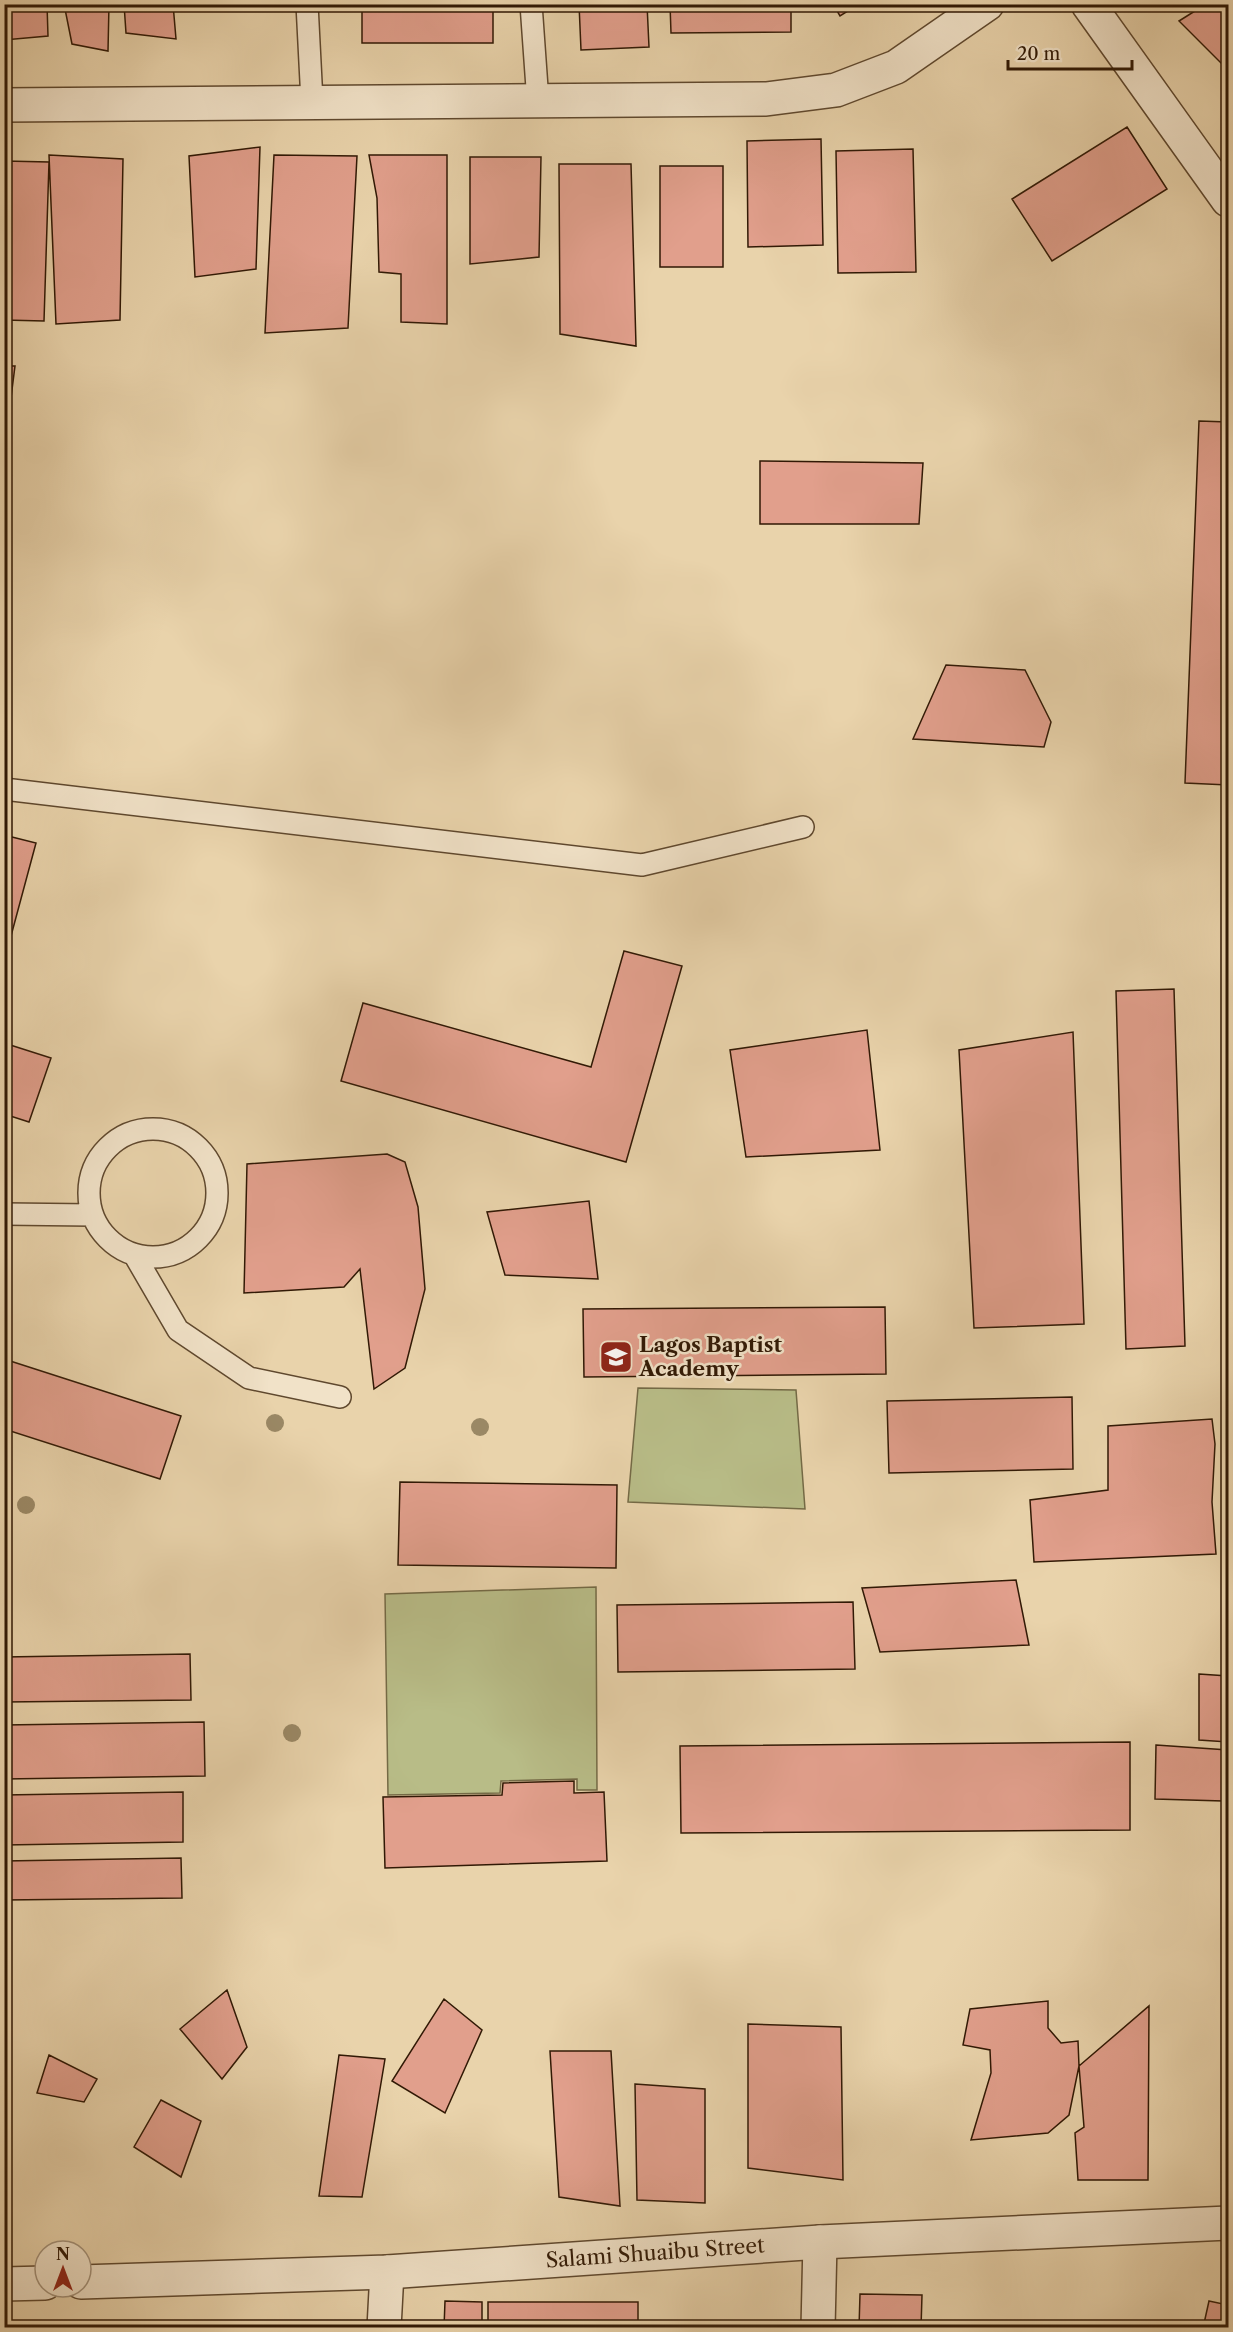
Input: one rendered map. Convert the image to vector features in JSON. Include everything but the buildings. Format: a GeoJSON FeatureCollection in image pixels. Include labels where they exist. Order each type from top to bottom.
{"type":"FeatureCollection","features":[{"type":"Feature","properties":{"kind":"street"},"geometry":{"type":"LineString","coordinates":[[4,105],[766,99],[836,90],[896,67],[987,4]]}},
{"type":"Feature","properties":{"kind":"street"},"geometry":{"type":"LineString","coordinates":[[1088,4],[1228,200]]}},
{"type":"Feature","properties":{"kind":"street","name":"Salami Shuaibu Street"},"geometry":{"type":"LineString","coordinates":[[93,2282],[387,2272],[820,2242],[1228,2223]]}},
{"type":"Feature","properties":{"kind":"street"},"geometry":{"type":"LineString","coordinates":[[818,2328],[820,2242]]}},
{"type":"Feature","properties":{"kind":"street"},"geometry":{"type":"LineString","coordinates":[[384,2328],[387,2272]]}},
{"type":"Feature","properties":{"kind":"street"},"geometry":{"type":"LineString","coordinates":[[4,2284],[33,2283]]}},
{"type":"Feature","properties":{"kind":"lane"},"geometry":{"type":"LineString","coordinates":[[307,4],[312,102]]}},
{"type":"Feature","properties":{"kind":"lane"},"geometry":{"type":"LineString","coordinates":[[531,4],[538,102]]}},
{"type":"Feature","properties":{"kind":"lane"},"geometry":{"type":"LineString","coordinates":[[4,789],[642,865],[803,827]]}},
{"type":"Feature","properties":{"kind":"lane"},"geometry":{"type":"LineString","coordinates":[[151,1129],[172,1131],[189,1140],[205,1154],[214,1172],[218,1192],[216,1212],[207,1230],[193,1245],[175,1254],[155,1258],[135,1256],[117,1247],[102,1233],[92,1215],[88,1195],[90,1175],[99,1157],[113,1142],[131,1133],[151,1129]]}},
{"type":"Feature","properties":{"kind":"lane"},"geometry":{"type":"LineString","coordinates":[[4,1214],[92,1215]]}},
{"type":"Feature","properties":{"kind":"lane"},"geometry":{"type":"LineString","coordinates":[[135,1256],[178,1330],[249,1378],[340,1397]]}},
{"type":"Feature","properties":{"kind":"green space"},"geometry":{"type":"Polygon","coordinates":[[[638,1388],[796,1390],[805,1509],[628,1502],[638,1388]]]}},
{"type":"Feature","properties":{"kind":"green space"},"geometry":{"type":"Polygon","coordinates":[[[596,1587],[597,1790],[577,1790],[577,1779],[501,1781],[500,1793],[388,1795],[385,1594],[596,1587]]]}},
{"type":"Feature","properties":{"kind":"place","name":"Lagos Baptist Academy"},"geometry":{"type":"Point","coordinates":[616,1357]}}]}
